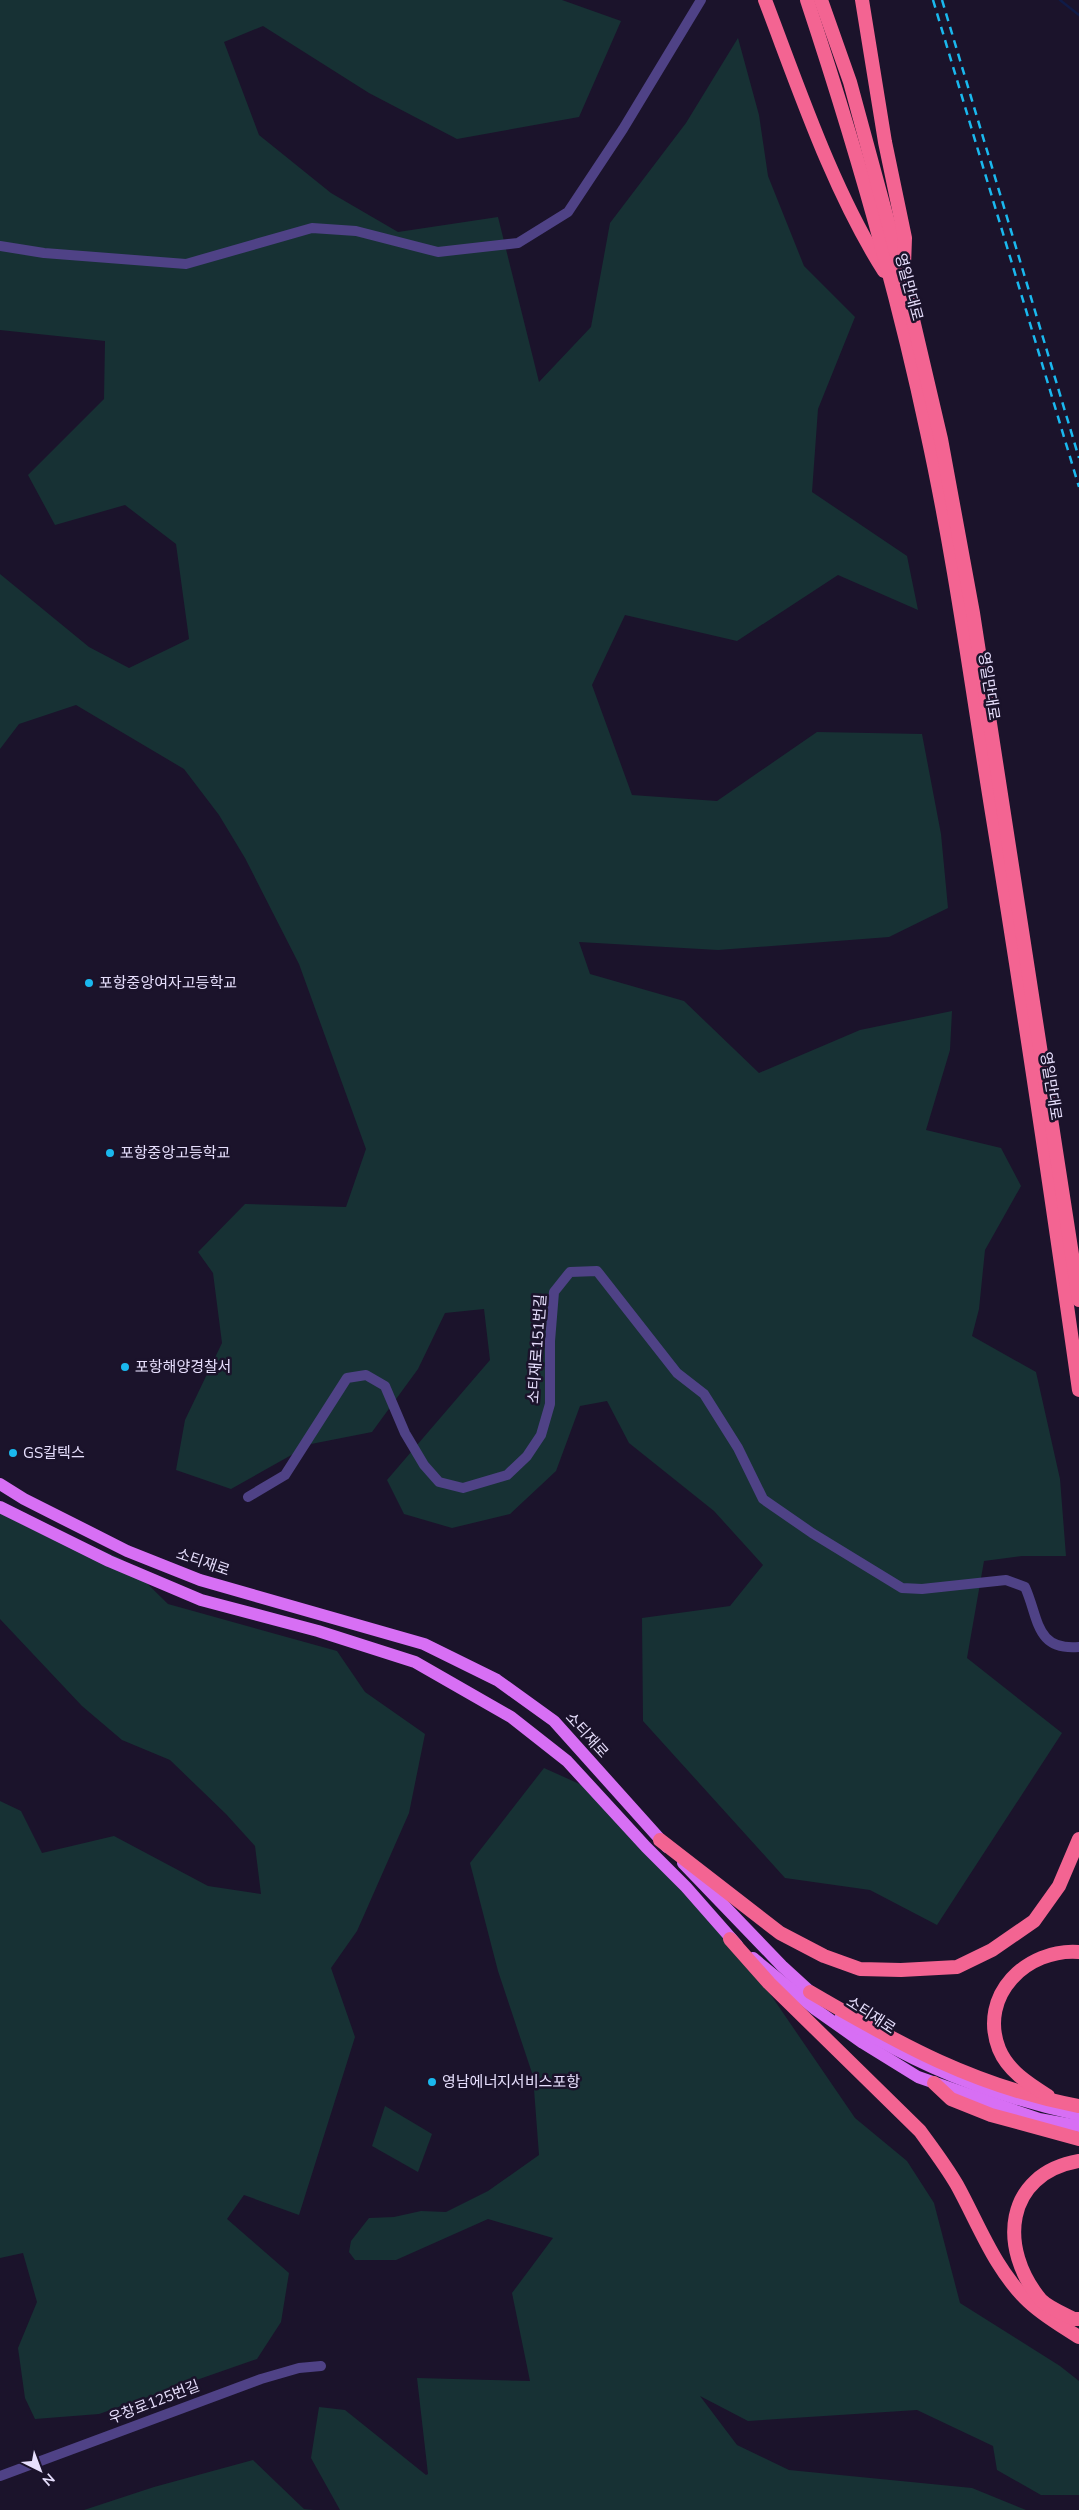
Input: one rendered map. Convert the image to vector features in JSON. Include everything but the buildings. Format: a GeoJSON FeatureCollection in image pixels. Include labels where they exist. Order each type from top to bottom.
{"type":"FeatureCollection","features":[{"type":"Feature","properties":{"kind":"highway"},"geometry":{"type":"LineString","coordinates":[[765,0],[812,124],[867,244],[898,283]]}},
{"type":"Feature","properties":{"kind":"highway","name":"영일만대로"},"geometry":{"type":"LineString","coordinates":[[807,0],[898,283],[928,436],[963,624],[1020,984],[1079,1390]]}},
{"type":"Feature","properties":{"kind":"highway","name":"영일만대로"},"geometry":{"type":"LineString","coordinates":[[821,0],[850,82],[898,283],[941,439],[962,545],[1052,1112],[1079,1300]]}},
{"type":"Feature","properties":{"kind":"highway"},"geometry":{"type":"LineString","coordinates":[[862,0],[885,142],[905,238],[898,283]]}},
{"type":"Feature","properties":{"kind":"highway"},"geometry":{"type":"LineString","coordinates":[[660,1840],[780,1933],[824,1956],[860,1969],[901,1970],[957,1967],[992,1950],[1034,1921],[1059,1886],[1079,1839]]}},
{"type":"Feature","properties":{"kind":"highway"},"geometry":{"type":"LineString","coordinates":[[730,1939],[769,1983],[920,2131],[949,2172],[989,2250],[1005,2274],[1028,2300],[1051,2321],[1079,2337]]}},
{"type":"Feature","properties":{"kind":"highway"},"geometry":{"type":"LineString","coordinates":[[1073,2105],[1048,2096],[1026,2082],[1012,2069],[999,2049],[995,2024],[1000,1997],[1009,1982],[1020,1970],[1034,1960],[1051,1953],[1079,1952]]}},
{"type":"Feature","properties":{"kind":"highway"},"geometry":{"type":"LineString","coordinates":[[810,1992],[935,2062],[1015,2092],[1073,2105]]}},
{"type":"Feature","properties":{"kind":"highway"},"geometry":{"type":"LineString","coordinates":[[934,2083],[951,2099],[991,2115],[1079,2139]]}},
{"type":"Feature","properties":{"kind":"highway"},"geometry":{"type":"LineString","coordinates":[[1079,2161],[1054,2170],[1039,2179],[1027,2192],[1019,2205],[1013,2233],[1015,2250],[1022,2272],[1042,2301],[1074,2319],[1079,2319]]}},
{"type":"Feature","properties":{"kind":"main road","name":"소티재로"},"geometry":{"type":"LineString","coordinates":[[0,1484],[24,1499],[127,1551],[200,1580],[424,1644],[498,1680],[554,1721],[660,1840],[810,1992],[867,2034],[925,2066],[1017,2098],[1079,2115]]}},
{"type":"Feature","properties":{"kind":"main road","name":"소티재로"},"geometry":{"type":"LineString","coordinates":[[0,1507],[109,1561],[201,1600],[318,1631],[414,1662],[511,1717],[567,1761],[646,1847],[686,1887],[730,1939],[823,2015],[902,2067],[934,2083],[1038,2119],[1079,2126]]}},
{"type":"Feature","properties":{"kind":"street"},"geometry":{"type":"LineString","coordinates":[[0,246],[44,253],[186,264],[312,228],[356,232],[438,252],[518,244],[568,212],[623,129],[701,0]]}},
{"type":"Feature","properties":{"kind":"street","name":"소티재로151번길"},"geometry":{"type":"LineString","coordinates":[[248,1497],[285,1475],[347,1378],[366,1375],[385,1386],[405,1434],[424,1465],[439,1482],[463,1488],[507,1474],[527,1456],[541,1435],[550,1404],[550,1340],[554,1292],[570,1272],[597,1271],[677,1373],[704,1394],[738,1448],[763,1499],[902,1588],[922,1589],[1006,1580],[1024,1587],[1034,1607],[1042,1636],[1056,1646],[1079,1646]]}},
{"type":"Feature","properties":{"kind":"street","name":"우창로125번길"},"geometry":{"type":"LineString","coordinates":[[0,2476],[261,2379],[299,2368],[322,2366]]}},
{"type":"Feature","properties":{"kind":"green space"},"geometry":{"type":"Polygon","coordinates":[[[0,0],[562,0],[621,21],[579,117],[457,139],[369,93],[263,26],[224,42],[259,135],[331,193],[398,232],[498,217],[539,382],[591,327],[610,223],[686,123],[738,38],[759,115],[768,176],[804,266],[855,317],[818,409],[812,492],[907,556],[918,610],[838,575],[737,641],[625,615],[592,685],[632,795],[717,801],[817,732],[922,734],[941,834],[948,908],[889,937],[718,950],[579,942],[590,974],[684,1001],[759,1073],[860,1030],[952,1011],[950,1050],[926,1130],[1001,1148],[1021,1186],[985,1250],[979,1309],[972,1336],[1036,1372],[1060,1479],[1066,1556],[1022,1556],[984,1561],[967,1658],[1062,1733],[937,1925],[870,1890],[785,1878],[643,1721],[642,1618],[730,1606],[763,1565],[714,1511],[629,1443],[607,1401],[580,1406],[556,1471],[510,1514],[452,1528],[404,1514],[387,1480],[490,1360],[484,1309],[445,1313],[418,1369],[372,1432],[311,1444],[231,1489],[176,1470],[185,1420],[222,1343],[213,1273],[198,1252],[245,1204],[346,1207],[366,1149],[299,964],[245,858],[219,815],[184,769],[76,705],[19,724],[0,749],[0,574],[89,647],[129,668],[189,639],[176,544],[125,505],[55,525],[28,475],[104,399],[105,341],[0,330],[0,0]]]}},
{"type":"Feature","properties":{"kind":"green space"},"geometry":{"type":"Polygon","coordinates":[[[0,1507],[122,1559],[168,1604],[337,1651],[365,1692],[425,1734],[409,1813],[357,1931],[331,1968],[355,2037],[299,2215],[244,2195],[227,2219],[289,2273],[281,2322],[257,2359],[99,2414],[35,2419],[25,2398],[18,2348],[37,2302],[23,2253],[0,2258],[0,1801],[21,1811],[42,1853],[114,1836],[208,1886],[261,1894],[255,1846],[226,1814],[170,1760],[122,1740],[82,1706],[0,1619],[0,1507]]]}},
{"type":"Feature","properties":{"kind":"green space"},"geometry":{"type":"Polygon","coordinates":[[[544,1768],[584,1786],[751,1966],[855,2118],[907,2161],[934,2203],[960,2303],[1060,2366],[1079,2381],[1079,2495],[1041,2495],[997,2470],[993,2446],[917,2410],[748,2421],[700,2396],[737,2445],[789,2470],[972,2488],[1026,2510],[340,2510],[311,2458],[319,2407],[345,2410],[426,2475],[428,2474],[417,2378],[530,2381],[512,2293],[553,2238],[488,2219],[396,2260],[355,2260],[349,2252],[351,2241],[369,2218],[394,2217],[421,2211],[446,2212],[488,2191],[539,2155],[533,2076],[498,1971],[470,1863],[544,1768]]]}},
{"type":"Feature","properties":{"kind":"green space"},"geometry":{"type":"Polygon","coordinates":[[[385,2106],[432,2134],[418,2172],[372,2146],[385,2106]]]}},
{"type":"Feature","properties":{"kind":"green space"},"geometry":{"type":"Polygon","coordinates":[[[253,2460],[304,2509],[314,2510],[84,2510],[154,2487],[253,2460]]]}},
{"type":"Feature","properties":{"kind":"waterway"},"geometry":{"type":"LineString","coordinates":[[1060,0],[1079,15]]}},
{"type":"Feature","properties":{"kind":"railway"},"geometry":{"type":"LineString","coordinates":[[933,0],[1079,487]]}},
{"type":"Feature","properties":{"kind":"railway"},"geometry":{"type":"LineString","coordinates":[[942,0],[1079,458]]}},
{"type":"Feature","properties":{"kind":"place","name":"포항중앙여자고등학교"},"geometry":{"type":"Point","coordinates":[89,983]}},
{"type":"Feature","properties":{"kind":"place","name":"포항중앙고등학교"},"geometry":{"type":"Point","coordinates":[110,1153]}},
{"type":"Feature","properties":{"kind":"place","name":"포항해양경찰서"},"geometry":{"type":"Point","coordinates":[125,1367]}},
{"type":"Feature","properties":{"kind":"place","name":"GS칼텍스"},"geometry":{"type":"Point","coordinates":[13,1453]}},
{"type":"Feature","properties":{"kind":"place","name":"영남에너지서비스포항"},"geometry":{"type":"Point","coordinates":[432,2082]}}]}
